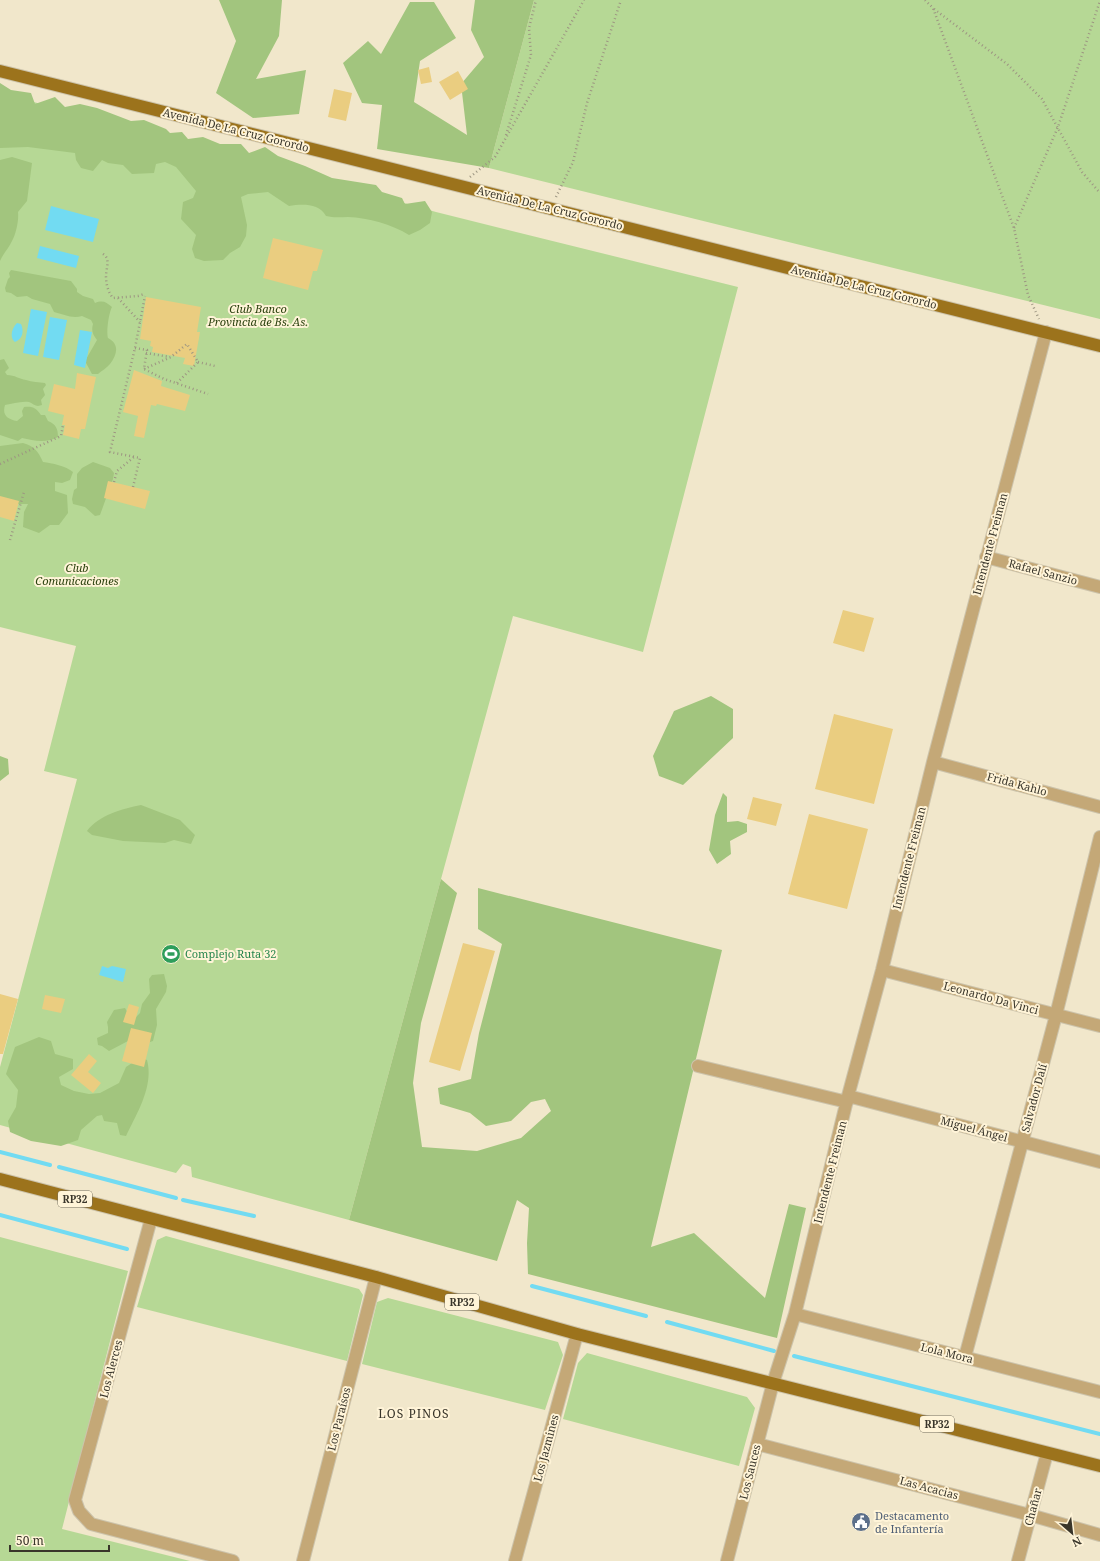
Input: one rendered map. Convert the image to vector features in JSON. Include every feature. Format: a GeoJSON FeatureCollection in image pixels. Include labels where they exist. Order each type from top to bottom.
{"type":"FeatureCollection","features":[{"type":"Feature","properties":{"kind":"main road","name":"Avenida De La Cruz Gorordo"},"geometry":{"type":"LineString","coordinates":[[0,71],[1100,346]]}},
{"type":"Feature","properties":{"kind":"main road","name":"RP32"},"geometry":{"type":"LineString","coordinates":[[0,1179],[376,1277],[577,1334],[1100,1466]]}},
{"type":"Feature","properties":{"kind":"street","name":"Intendente Freiman"},"geometry":{"type":"LineString","coordinates":[[773,1383],[795,1314],[847,1099],[882,970],[933,762],[1046,332]]}},
{"type":"Feature","properties":{"kind":"street","name":"Rafael Sanzio"},"geometry":{"type":"LineString","coordinates":[[986,557],[1100,587]]}},
{"type":"Feature","properties":{"kind":"street","name":"Frida Kahlo"},"geometry":{"type":"LineString","coordinates":[[933,762],[1100,806]]}},
{"type":"Feature","properties":{"kind":"street","name":"Salvador Dalí"},"geometry":{"type":"LineString","coordinates":[[965,1357],[1056,1015],[1100,837]]}},
{"type":"Feature","properties":{"kind":"street","name":"Leonardo Da Vinci"},"geometry":{"type":"LineString","coordinates":[[882,970],[1100,1026]]}},
{"type":"Feature","properties":{"kind":"street","name":"Miguel Ángel"},"geometry":{"type":"LineString","coordinates":[[698,1066],[847,1099],[1022,1141],[1100,1162]]}},
{"type":"Feature","properties":{"kind":"street","name":"Los Alerces"},"geometry":{"type":"LineString","coordinates":[[151,1219],[75,1500],[79,1511],[91,1524],[233,1561]]}},
{"type":"Feature","properties":{"kind":"street","name":"Los Paraísos"},"geometry":{"type":"LineString","coordinates":[[303,1561],[376,1277]]}},
{"type":"Feature","properties":{"kind":"street","name":"Lola Mora"},"geometry":{"type":"LineString","coordinates":[[795,1314],[1100,1392]]}},
{"type":"Feature","properties":{"kind":"street","name":"Los Jazmines"},"geometry":{"type":"LineString","coordinates":[[515,1561],[577,1334]]}},
{"type":"Feature","properties":{"kind":"street","name":"Los Sauces"},"geometry":{"type":"LineString","coordinates":[[727,1561],[773,1383]]}},
{"type":"Feature","properties":{"kind":"street","name":"Las Acacias"},"geometry":{"type":"LineString","coordinates":[[757,1444],[1030,1515],[1100,1535]]}},
{"type":"Feature","properties":{"kind":"street","name":"Chañar"},"geometry":{"type":"LineString","coordinates":[[1018,1561],[1047,1453]]}},
{"type":"Feature","properties":{"kind":"path"},"geometry":{"type":"LineString","coordinates":[[504,140],[531,55],[529,28],[536,0]]}},
{"type":"Feature","properties":{"kind":"path"},"geometry":{"type":"LineString","coordinates":[[459,186],[495,157],[584,0]]}},
{"type":"Feature","properties":{"kind":"path"},"geometry":{"type":"LineString","coordinates":[[551,209],[573,162],[587,103],[621,0]]}},
{"type":"Feature","properties":{"kind":"path"},"geometry":{"type":"LineString","coordinates":[[925,0],[933,8],[1007,64],[1042,100],[1082,172],[1100,193]]}},
{"type":"Feature","properties":{"kind":"path"},"geometry":{"type":"LineString","coordinates":[[1014,228],[1058,127],[1100,1]]}},
{"type":"Feature","properties":{"kind":"path"},"geometry":{"type":"LineString","coordinates":[[933,8],[1014,228],[1028,295],[1046,332]]}},
{"type":"Feature","properties":{"kind":"path"},"geometry":{"type":"LineString","coordinates":[[103,254],[108,260],[106,274],[109,293],[113,298],[144,295],[135,348],[110,452],[140,458],[133,487]]}},
{"type":"Feature","properties":{"kind":"path"},"geometry":{"type":"LineString","coordinates":[[118,298],[140,322]]}},
{"type":"Feature","properties":{"kind":"path"},"geometry":{"type":"LineString","coordinates":[[144,369],[171,357],[187,344],[198,362],[215,366]]}},
{"type":"Feature","properties":{"kind":"path"},"geometry":{"type":"LineString","coordinates":[[135,348],[147,350],[144,369]]}},
{"type":"Feature","properties":{"kind":"path"},"geometry":{"type":"LineString","coordinates":[[146,353],[171,357]]}},
{"type":"Feature","properties":{"kind":"path"},"geometry":{"type":"LineString","coordinates":[[176,384],[198,362]]}},
{"type":"Feature","properties":{"kind":"path"},"geometry":{"type":"LineString","coordinates":[[144,369],[176,384],[208,394]]}},
{"type":"Feature","properties":{"kind":"path"},"geometry":{"type":"LineString","coordinates":[[0,464],[61,436],[63,425]]}},
{"type":"Feature","properties":{"kind":"path"},"geometry":{"type":"LineString","coordinates":[[114,482],[117,471],[134,456]]}},
{"type":"Feature","properties":{"kind":"path"},"geometry":{"type":"LineString","coordinates":[[10,540],[24,492]]}},
{"type":"Feature","properties":{"kind":"green space"},"geometry":{"type":"Polygon","coordinates":[[[219,0],[282,0],[279,36],[256,79],[306,70],[299,114],[253,118],[216,93],[236,41],[219,0]]]}},
{"type":"Feature","properties":{"kind":"green space"},"geometry":{"type":"Polygon","coordinates":[[[475,0],[534,0],[489,168],[377,149],[382,105],[362,103],[343,63],[368,41],[381,54],[410,2],[434,2],[456,38],[420,61],[414,102],[467,135],[461,84],[484,57],[471,30],[475,0]]]}},
{"type":"Feature","properties":{"kind":"green space"},"geometry":{"type":"Polygon","coordinates":[[[534,0],[1100,0],[1100,319],[489,168],[534,0]]]}},
{"type":"Feature","properties":{"kind":"green space"},"geometry":{"type":"Polygon","coordinates":[[[0,83],[11,90],[31,93],[35,104],[55,97],[65,107],[80,104],[97,108],[131,121],[144,120],[166,129],[170,133],[182,132],[188,139],[203,137],[220,144],[241,144],[249,153],[265,147],[278,156],[332,178],[376,185],[382,192],[402,198],[405,204],[425,201],[432,212],[430,223],[409,235],[395,228],[372,220],[326,216],[319,209],[310,205],[289,206],[268,192],[248,194],[241,197],[247,225],[246,236],[240,247],[230,253],[223,260],[204,261],[195,258],[192,249],[196,235],[181,219],[183,202],[193,198],[196,191],[176,167],[165,162],[156,164],[154,173],[132,174],[123,165],[108,163],[102,160],[93,171],[81,168],[76,160],[75,153],[28,147],[0,148],[0,83]]]}},
{"type":"Feature","properties":{"kind":"green space"},"geometry":{"type":"Polygon","coordinates":[[[0,93],[280,168],[436,212],[738,287],[643,652],[513,616],[349,1220],[192,1177],[191,1167],[183,1164],[176,1173],[0,1125],[0,1067],[77,779],[44,771],[76,646],[0,627],[0,93]]]}},
{"type":"Feature","properties":{"kind":"green space"},"geometry":{"type":"Polygon","coordinates":[[[12,157],[32,163],[27,201],[18,212],[18,223],[15,235],[0,261],[0,160],[12,157]]]}},
{"type":"Feature","properties":{"kind":"green space"},"geometry":{"type":"Polygon","coordinates":[[[11,270],[71,281],[77,289],[77,292],[83,296],[93,299],[95,303],[104,302],[112,307],[108,322],[107,335],[116,346],[116,353],[109,365],[98,374],[92,374],[85,361],[97,340],[93,333],[93,324],[91,320],[82,316],[71,317],[54,312],[50,304],[27,296],[17,297],[6,292],[5,288],[10,277],[9,273],[11,270]]]}},
{"type":"Feature","properties":{"kind":"green space"},"geometry":{"type":"Polygon","coordinates":[[[4,359],[9,368],[5,372],[7,375],[45,383],[46,385],[43,389],[45,395],[41,400],[42,405],[37,406],[29,402],[20,402],[5,405],[4,411],[6,416],[17,421],[23,416],[22,411],[24,407],[34,408],[41,415],[45,415],[48,421],[55,425],[58,437],[40,441],[22,438],[18,441],[0,435],[0,360],[4,359]]]}},
{"type":"Feature","properties":{"kind":"green space"},"geometry":{"type":"Polygon","coordinates":[[[23,443],[35,450],[43,462],[63,466],[73,472],[70,480],[62,483],[55,482],[55,491],[67,495],[68,513],[59,525],[50,525],[39,533],[23,527],[24,512],[28,504],[16,504],[0,500],[0,446],[23,443]]]}},
{"type":"Feature","properties":{"kind":"green space"},"geometry":{"type":"Polygon","coordinates":[[[93,462],[110,468],[114,473],[100,515],[95,516],[85,507],[73,504],[72,499],[74,490],[77,488],[77,474],[82,468],[93,462]]]}},
{"type":"Feature","properties":{"kind":"green space"},"geometry":{"type":"Polygon","coordinates":[[[711,696],[733,709],[733,738],[683,785],[659,776],[653,756],[674,711],[711,696]]]}},
{"type":"Feature","properties":{"kind":"green space"},"geometry":{"type":"Polygon","coordinates":[[[0,756],[8,759],[9,774],[0,781],[0,756]]]}},
{"type":"Feature","properties":{"kind":"green space"},"geometry":{"type":"Polygon","coordinates":[[[723,793],[727,797],[727,822],[738,821],[747,824],[747,832],[730,841],[731,854],[717,864],[709,850],[715,815],[723,793]]]}},
{"type":"Feature","properties":{"kind":"green space"},"geometry":{"type":"Polygon","coordinates":[[[141,805],[180,820],[195,835],[191,844],[174,840],[165,843],[123,841],[92,835],[87,831],[92,825],[104,817],[126,808],[141,805]]]}},
{"type":"Feature","properties":{"kind":"green space"},"geometry":{"type":"Polygon","coordinates":[[[441,879],[457,893],[421,1023],[413,1083],[422,1147],[477,1151],[521,1138],[551,1111],[545,1099],[531,1102],[511,1121],[486,1126],[470,1113],[440,1104],[438,1088],[471,1079],[479,1033],[502,944],[478,929],[478,888],[722,950],[651,1247],[694,1233],[765,1298],[789,1204],[806,1208],[777,1338],[528,1274],[527,1243],[529,1208],[517,1200],[497,1261],[349,1220],[441,879]]]}},
{"type":"Feature","properties":{"kind":"green space"},"geometry":{"type":"Polygon","coordinates":[[[164,974],[167,986],[166,992],[156,1009],[157,1025],[153,1041],[144,1044],[128,1041],[109,1051],[98,1045],[97,1038],[108,1033],[107,1022],[114,1010],[125,1008],[129,1015],[134,1019],[140,1013],[142,1004],[150,993],[149,979],[152,975],[164,974]]]}},
{"type":"Feature","properties":{"kind":"green space"},"geometry":{"type":"Polygon","coordinates":[[[39,1037],[51,1041],[55,1054],[73,1059],[73,1069],[59,1077],[61,1085],[74,1091],[89,1094],[100,1093],[119,1083],[126,1067],[141,1057],[147,1060],[149,1070],[146,1089],[139,1109],[126,1136],[120,1135],[117,1123],[104,1121],[102,1115],[97,1116],[81,1130],[78,1140],[61,1146],[31,1141],[10,1132],[8,1121],[16,1107],[18,1090],[6,1074],[15,1047],[39,1037]]]}},
{"type":"Feature","properties":{"kind":"green space"},"geometry":{"type":"Polygon","coordinates":[[[166,1236],[359,1289],[363,1295],[347,1361],[137,1307],[157,1240],[166,1236]]]}},
{"type":"Feature","properties":{"kind":"green space"},"geometry":{"type":"Polygon","coordinates":[[[0,1237],[128,1271],[62,1529],[190,1561],[0,1561],[0,1237]]]}},
{"type":"Feature","properties":{"kind":"green space"},"geometry":{"type":"Polygon","coordinates":[[[388,1298],[558,1342],[563,1355],[545,1410],[362,1364],[377,1302],[388,1298]]]}},
{"type":"Feature","properties":{"kind":"green space"},"geometry":{"type":"Polygon","coordinates":[[[587,1353],[747,1397],[755,1408],[739,1466],[563,1419],[578,1363],[587,1353]]]}},
{"type":"Feature","properties":{"kind":"water"},"geometry":{"type":"Polygon","coordinates":[[[51,206],[99,219],[93,242],[45,230],[51,206]]]}},
{"type":"Feature","properties":{"kind":"water"},"geometry":{"type":"Polygon","coordinates":[[[40,246],[79,256],[76,268],[37,258],[40,246]]]}},
{"type":"Feature","properties":{"kind":"water"},"geometry":{"type":"Polygon","coordinates":[[[31,309],[47,312],[38,356],[23,353],[31,309]]]}},
{"type":"Feature","properties":{"kind":"water"},"geometry":{"type":"Polygon","coordinates":[[[50,317],[67,320],[59,360],[43,357],[50,317]]]}},
{"type":"Feature","properties":{"kind":"water"},"geometry":{"type":"Polygon","coordinates":[[[17,323],[21,324],[23,332],[20,339],[15,342],[12,338],[12,332],[17,323]]]}},
{"type":"Feature","properties":{"kind":"water"},"geometry":{"type":"Polygon","coordinates":[[[80,330],[92,332],[85,368],[74,365],[80,330]]]}},
{"type":"Feature","properties":{"kind":"water"},"geometry":{"type":"Polygon","coordinates":[[[102,966],[108,968],[112,966],[126,969],[123,982],[99,975],[102,966]]]}},
{"type":"Feature","properties":{"kind":"building"},"geometry":{"type":"Polygon","coordinates":[[[429,67],[432,82],[421,84],[418,70],[429,67]]]}},
{"type":"Feature","properties":{"kind":"building"},"geometry":{"type":"Polygon","coordinates":[[[458,71],[468,89],[450,100],[439,82],[458,71]]]}},
{"type":"Feature","properties":{"kind":"building"},"geometry":{"type":"Polygon","coordinates":[[[334,89],[352,93],[346,121],[328,117],[334,89]]]}},
{"type":"Feature","properties":{"kind":"building"},"geometry":{"type":"Polygon","coordinates":[[[273,238],[323,250],[317,271],[313,271],[308,290],[263,278],[273,238]]]}},
{"type":"Feature","properties":{"kind":"building"},"geometry":{"type":"Polygon","coordinates":[[[146,297],[201,307],[197,332],[200,332],[194,366],[183,364],[185,358],[152,352],[153,347],[150,346],[151,341],[140,339],[146,297]]]}},
{"type":"Feature","properties":{"kind":"building"},"geometry":{"type":"Polygon","coordinates":[[[134,370],[162,381],[161,386],[190,395],[185,411],[157,404],[156,406],[151,405],[144,438],[134,436],[138,416],[123,412],[134,370]]]}},
{"type":"Feature","properties":{"kind":"building"},"geometry":{"type":"Polygon","coordinates":[[[77,373],[96,377],[85,429],[81,429],[79,439],[63,435],[65,425],[62,425],[64,415],[48,411],[54,384],[75,389],[77,373]]]}},
{"type":"Feature","properties":{"kind":"building"},"geometry":{"type":"Polygon","coordinates":[[[108,481],[150,491],[145,509],[104,498],[108,481]]]}},
{"type":"Feature","properties":{"kind":"building"},"geometry":{"type":"Polygon","coordinates":[[[0,496],[19,501],[14,521],[0,517],[0,496]]]}},
{"type":"Feature","properties":{"kind":"building"},"geometry":{"type":"Polygon","coordinates":[[[843,610],[874,618],[864,652],[833,643],[843,610]]]}},
{"type":"Feature","properties":{"kind":"building"},"geometry":{"type":"Polygon","coordinates":[[[834,714],[893,729],[874,804],[815,789],[834,714]]]}},
{"type":"Feature","properties":{"kind":"building"},"geometry":{"type":"Polygon","coordinates":[[[753,797],[782,804],[776,826],[747,819],[753,797]]]}},
{"type":"Feature","properties":{"kind":"building"},"geometry":{"type":"Polygon","coordinates":[[[809,814],[868,829],[847,909],[788,894],[809,814]]]}},
{"type":"Feature","properties":{"kind":"building"},"geometry":{"type":"Polygon","coordinates":[[[463,943],[495,951],[460,1071],[429,1062],[463,943]]]}},
{"type":"Feature","properties":{"kind":"building"},"geometry":{"type":"Polygon","coordinates":[[[0,994],[18,999],[3,1054],[0,1054],[0,994]]]}},
{"type":"Feature","properties":{"kind":"building"},"geometry":{"type":"Polygon","coordinates":[[[45,995],[65,999],[61,1013],[42,1009],[45,995]]]}},
{"type":"Feature","properties":{"kind":"building"},"geometry":{"type":"Polygon","coordinates":[[[129,1004],[139,1007],[134,1025],[123,1022],[129,1004]]]}},
{"type":"Feature","properties":{"kind":"building"},"geometry":{"type":"Polygon","coordinates":[[[131,1028],[152,1033],[144,1067],[122,1061],[131,1028]]]}},
{"type":"Feature","properties":{"kind":"building"},"geometry":{"type":"Polygon","coordinates":[[[89,1054],[97,1061],[88,1072],[101,1083],[93,1093],[71,1075],[89,1054]]]}},
{"type":"Feature","properties":{"kind":"waterway"},"geometry":{"type":"LineString","coordinates":[[0,1152],[50,1165]]}},
{"type":"Feature","properties":{"kind":"waterway"},"geometry":{"type":"LineString","coordinates":[[59,1167],[176,1198]]}},
{"type":"Feature","properties":{"kind":"waterway"},"geometry":{"type":"LineString","coordinates":[[183,1200],[254,1216]]}},
{"type":"Feature","properties":{"kind":"waterway"},"geometry":{"type":"LineString","coordinates":[[0,1215],[127,1249]]}},
{"type":"Feature","properties":{"kind":"waterway"},"geometry":{"type":"LineString","coordinates":[[532,1286],[646,1316]]}},
{"type":"Feature","properties":{"kind":"waterway"},"geometry":{"type":"LineString","coordinates":[[667,1322],[774,1351]]}},
{"type":"Feature","properties":{"kind":"waterway"},"geometry":{"type":"LineString","coordinates":[[794,1356],[1100,1434]]}},
{"type":"Feature","properties":{"kind":"place","name":"Complejo Ruta 32"},"geometry":{"type":"Point","coordinates":[171,954]}},
{"type":"Feature","properties":{"kind":"place","name":"Destacamento de Infantería"},"geometry":{"type":"Point","coordinates":[861,1522]}},
{"type":"Feature","properties":{"kind":"district","name":"LOS PINOS"},"geometry":{"type":"Point","coordinates":[414,1414]}},
{"type":"Feature","properties":{"kind":"park label","name":"Club Banco Provincia de Bs. As."},"geometry":{"type":"Point","coordinates":[258,315]}},
{"type":"Feature","properties":{"kind":"park label","name":"Club Comunicaciones"},"geometry":{"type":"Point","coordinates":[77,574]}}]}
